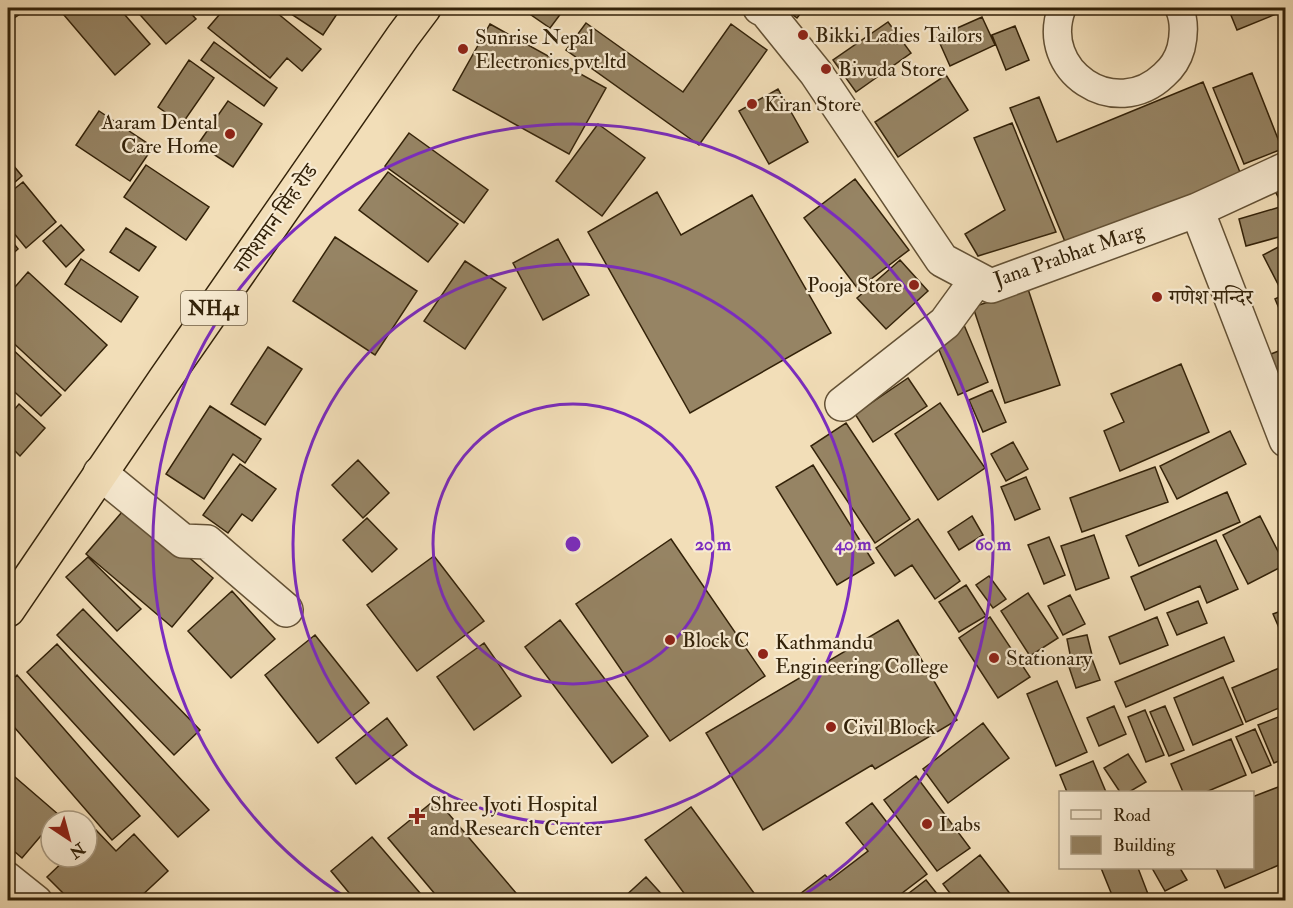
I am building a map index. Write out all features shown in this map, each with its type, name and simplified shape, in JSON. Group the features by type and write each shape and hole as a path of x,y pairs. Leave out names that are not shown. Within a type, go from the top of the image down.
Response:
{"highway":[{"name":"गणेशमान सिंह रोड","path":"9,604 424,8"}],"street":[{"name":"Jana Prabhat Marg","path":"760,8 766,11 816,73 942,260 991,286 1197,210 1286,169"},
{"path":"1197,210 1286,440"},
{"path":"842,404 945,323 976,279"},
{"path":"100,473 183,541 207,542 285,610"}],"lane":[{"path":"1062,8 1057,37 1062,55 1072,71 1086,84 1103,92 1122,94 1140,91 1157,82 1170,70 1179,55 1184,37 1183,16 1179,8"},
{"path":"8,876 38,900"}],"building":[{"path":"8,8 29,8 8,22"},
{"path":"58,8 119,8 150,44 115,75"},
{"path":"134,8 186,8 196,19 166,44"},
{"path":"225,8 271,8 321,49 302,71 287,58 270,78 208,28"},
{"path":"282,8 341,8 323,35"},
{"path":"521,8 565,8 550,28"},
{"path":"784,8 805,8 797,18"},
{"path":"1228,8 1286,8 1286,10 1237,30"},
{"path":"982,17 995,45 950,66 937,37"},
{"path":"888,22 911,53 856,92 833,60"},
{"path":"586,23 683,92 731,24 767,50 699,145 566,50"},
{"path":"490,24 606,88 569,154 453,90"},
{"path":"1015,26 1029,60 1006,70 992,35"},
{"path":"214,42 277,88 264,106 201,60"},
{"path":"189,60 214,78 182,124 158,107"},
{"path":"1252,73 1282,149 1244,164 1213,88"},
{"path":"946,75 968,110 898,157 875,122"},
{"path":"1203,82 1242,177 1068,249 1010,108 1039,97 1057,142"},
{"path":"778,89 808,142 769,164 739,111"},
{"name":"Aaram Dental Care Home","path":"228,101 262,124 233,167 198,144"},
{"path":"99,111 153,147 130,181 76,145"},
{"path":"1012,123 1056,232 978,256 965,234 1005,210 974,138"},
{"path":"598,124 645,158 602,216 556,181"},
{"path":"409,133 488,190 464,223 385,166"},
{"path":"8,159 22,176 8,188"},
{"path":"146,165 209,207 186,240 124,197"},
{"path":"388,172 458,224 428,262 359,210"},
{"path":"855,179 909,250 858,289 804,218"},
{"path":"23,182 56,222 26,248 8,226 8,194"},
{"path":"1286,185 1286,212 1275,191"},
{"path":"657,192 681,235 752,195 831,333 690,413 588,232"},
{"path":"1280,207 1286,226 1286,235 1246,246 1239,219"},
{"path":"61,225 84,250 66,267 43,241"},
{"path":"126,228 156,247 139,271 110,252"},
{"path":"8,236 18,249 8,258"},
{"path":"335,237 417,291 375,355 293,301"},
{"path":"558,239 589,295 543,320 513,263"},
{"path":"1286,243 1286,290 1282,292 1263,255"},
{"path":"81,259 138,297 121,322 65,284"},
{"path":"900,260 928,291 886,329 857,298"},
{"path":"465,261 506,288 465,349 424,321"},
{"path":"28,272 107,345 65,391 8,338 8,295"},
{"path":"1028,289 1060,385 1005,403 973,307"},
{"path":"1286,294 1286,325 1275,299"},
{"path":"964,325 988,382 958,395 934,338"},
{"path":"8,345 61,395 41,416 8,386"},
{"path":"268,347 302,369 265,425 231,404"},
{"path":"1286,348 1286,409 1256,360"},
{"path":"1181,364 1209,432 1120,471 1104,431 1124,422 1111,394"},
{"path":"908,378 927,406 873,442 855,414"},
{"path":"992,390 1006,422 983,432 969,400"},
{"path":"940,403 985,468 938,500 895,434"},
{"path":"19,404 45,428 20,456 8,444 8,417"},
{"path":"210,406 261,439 245,463 233,454 204,499 166,474"},
{"path":"846,423 910,519 875,543 811,446"},
{"path":"1230,431 1246,464 1177,499 1160,466"},
{"path":"1013,442 1028,469 1006,481 991,454"},
{"path":"358,460 389,493 363,518 332,485"},
{"path":"240,464 276,489 252,521 242,514 228,533 203,515"},
{"path":"813,465 874,563 837,585 776,487"},
{"path":"1155,467 1168,502 1082,532 1070,498"},
{"path":"1026,477 1040,509 1015,520 1001,487"},
{"path":"1227,492 1240,522 1139,566 1126,536"},
{"path":"128,505 213,578 172,627 86,554"},
{"path":"972,516 983,535 959,550 948,532"},
{"path":"1260,516 1285,565 1248,584 1223,535"},
{"path":"367,518 397,549 372,572 343,540"},
{"path":"918,519 960,581 935,599 912,565 895,576 876,548"},
{"path":"1094,535 1109,578 1076,590 1061,546"},
{"path":"1049,537 1065,575 1044,584 1028,545"},
{"name":"Block C","path":"671,539 765,676 670,741 576,604"},
{"path":"1216,540 1238,589 1207,603 1200,586 1145,610 1131,577"},
{"path":"434,556 484,621 417,671 367,605"},
{"path":"88,557 141,609 117,631 66,577"},
{"path":"989,576 1006,599 993,608 976,585"},
{"path":"966,585 986,616 959,632 939,602"},
{"path":"232,591 275,639 231,678 188,631"},
{"path":"1028,593 1058,638 1030,656 1001,611"},
{"path":"1070,595 1085,624 1063,635 1048,606"},
{"path":"1198,601 1207,623 1177,635 1167,613"},
{"path":"83,609 200,730 174,755 57,635"},
{"path":"1286,609 1286,644 1273,614"},
{"name":"Stationary","path":"990,617 1030,677 998,698 959,638"},
{"path":"1157,617 1168,645 1120,664 1109,637"},
{"path":"560,620 648,736 612,763 525,647"},
{"name":"Civil Block","path":"898,620 957,720 875,769 872,765 763,830 706,733"},
{"path":"315,635 369,703 318,743 265,675"},
{"path":"1087,635 1092,655 1071,659 1067,639"},
{"path":"1224,637 1234,661 1126,707 1115,682"},
{"path":"484,643 521,696 474,730 437,677"},
{"path":"57,644 209,810 178,837 27,672"},
{"path":"1092,659 1100,680 1076,688 1069,667"},
{"path":"1284,666 1286,705 1246,722 1232,688"},
{"path":"17,675 140,816 112,840 99,825 99,809 85,809 8,720 8,684"},
{"path":"1223,677 1243,724 1193,745 1174,698"},
{"path":"1057,681 1087,752 1056,766 1027,694"},
{"path":"1114,706 1126,734 1099,746 1087,718"},
{"path":"1165,706 1184,750 1169,756 1150,712"},
{"path":"1145,710 1164,755 1146,762 1128,717"},
{"path":"1286,714 1286,758 1274,763 1258,725"},
{"path":"387,718 407,745 356,784 336,758"},
{"path":"983,723 1009,758 948,803 923,769"},
{"path":"1255,729 1271,765 1252,773 1236,737"},
{"path":"1231,739 1246,775 1208,791 1183,791 1171,764"},
{"path":"1128,754 1146,782 1131,791 1119,791 1104,768"},
{"path":"1093,761 1106,791 1067,791 1060,775"},
{"path":"8,771 52,809 39,809 39,838 22,858 8,846"},
{"name":"Labs","path":"916,776 970,848 937,871 884,800"},
{"path":"1286,784 1286,862 1225,888 1216,869 1254,869 1254,796"},
{"path":"436,799 522,900 440,900 388,838"},
{"path":"872,803 927,874 893,900 792,900 825,875 830,880 868,851 846,823"},
{"path":"691,807 754,893 744,900 689,900 645,840"},
{"path":"99,833 116,851 134,834 168,871 137,900 70,900 47,877 55,869 99,869"},
{"path":"372,837 426,900 355,900 331,871"},
{"path":"980,855 1015,900 955,900 943,884"},
{"path":"1101,869 1138,869 1148,894 1131,900 1114,900"},
{"path":"1153,869 1181,869 1187,880 1165,891"},
{"path":"646,877 667,900 621,900"},
{"path":"926,880 942,900 900,900"}],"place":[{"name":"Bikki Ladies Tailors","path":"803,35"},
{"name":"Sunrise Nepal Electronics pvt.ltd","path":"463,49"},
{"name":"Bivuda Store","path":"826,69"},
{"name":"Kiran Store","path":"752,104"},
{"name":"Aaram Dental Care Home","path":"230,134"},
{"name":"Pooja Store","path":"914,285"},
{"name":"गणेश मन्दिर","path":"1157,297"},
{"name":"Block C","path":"670,640"},
{"name":"Kathmandu Engineering College","path":"763,654"},
{"name":"Stationary","path":"994,658"},
{"name":"Civil Block","path":"831,727"},
{"name":"Shree Jyoti Hospital and Research Center","path":"417,816"},
{"name":"Labs","path":"927,824"}]}
